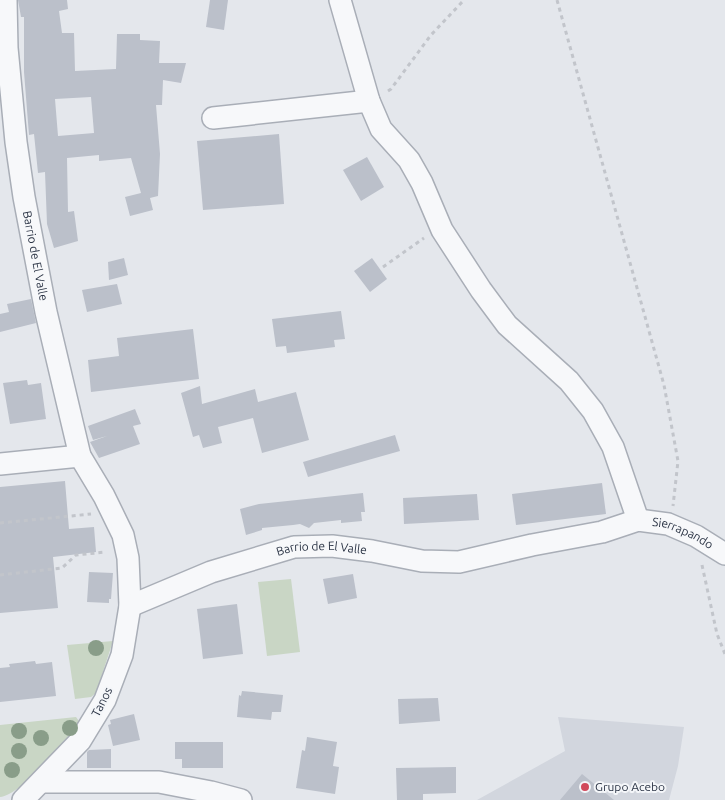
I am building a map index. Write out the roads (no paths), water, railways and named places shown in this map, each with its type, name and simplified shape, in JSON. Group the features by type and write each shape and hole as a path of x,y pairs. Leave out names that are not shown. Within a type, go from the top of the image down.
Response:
{"street":[{"name":"Barrio de El Valle","path":"6,0 7,48 24,197 46,312 80,456 113,512 123,535 128,558 130,606 211,572 294,547 332,546 372,551 422,561 460,562 532,545 602,532 638,520"},
{"path":"340,0 369,101 381,129 409,160 422,183 442,230 481,290 507,324 569,381 593,411 613,447 638,520"},
{"path":"213,118 369,101"},
{"path":"0,464 80,456"},
{"name":"Sierrapando","path":"638,520 668,524 696,536 725,554"},
{"name":"Tanos","path":"23,800 80,741 105,700 122,655 130,606"},
{"path":"42,782 159,782 241,800"}],"place":[{"name":"Grupo Acebo","path":"585,787"}]}
